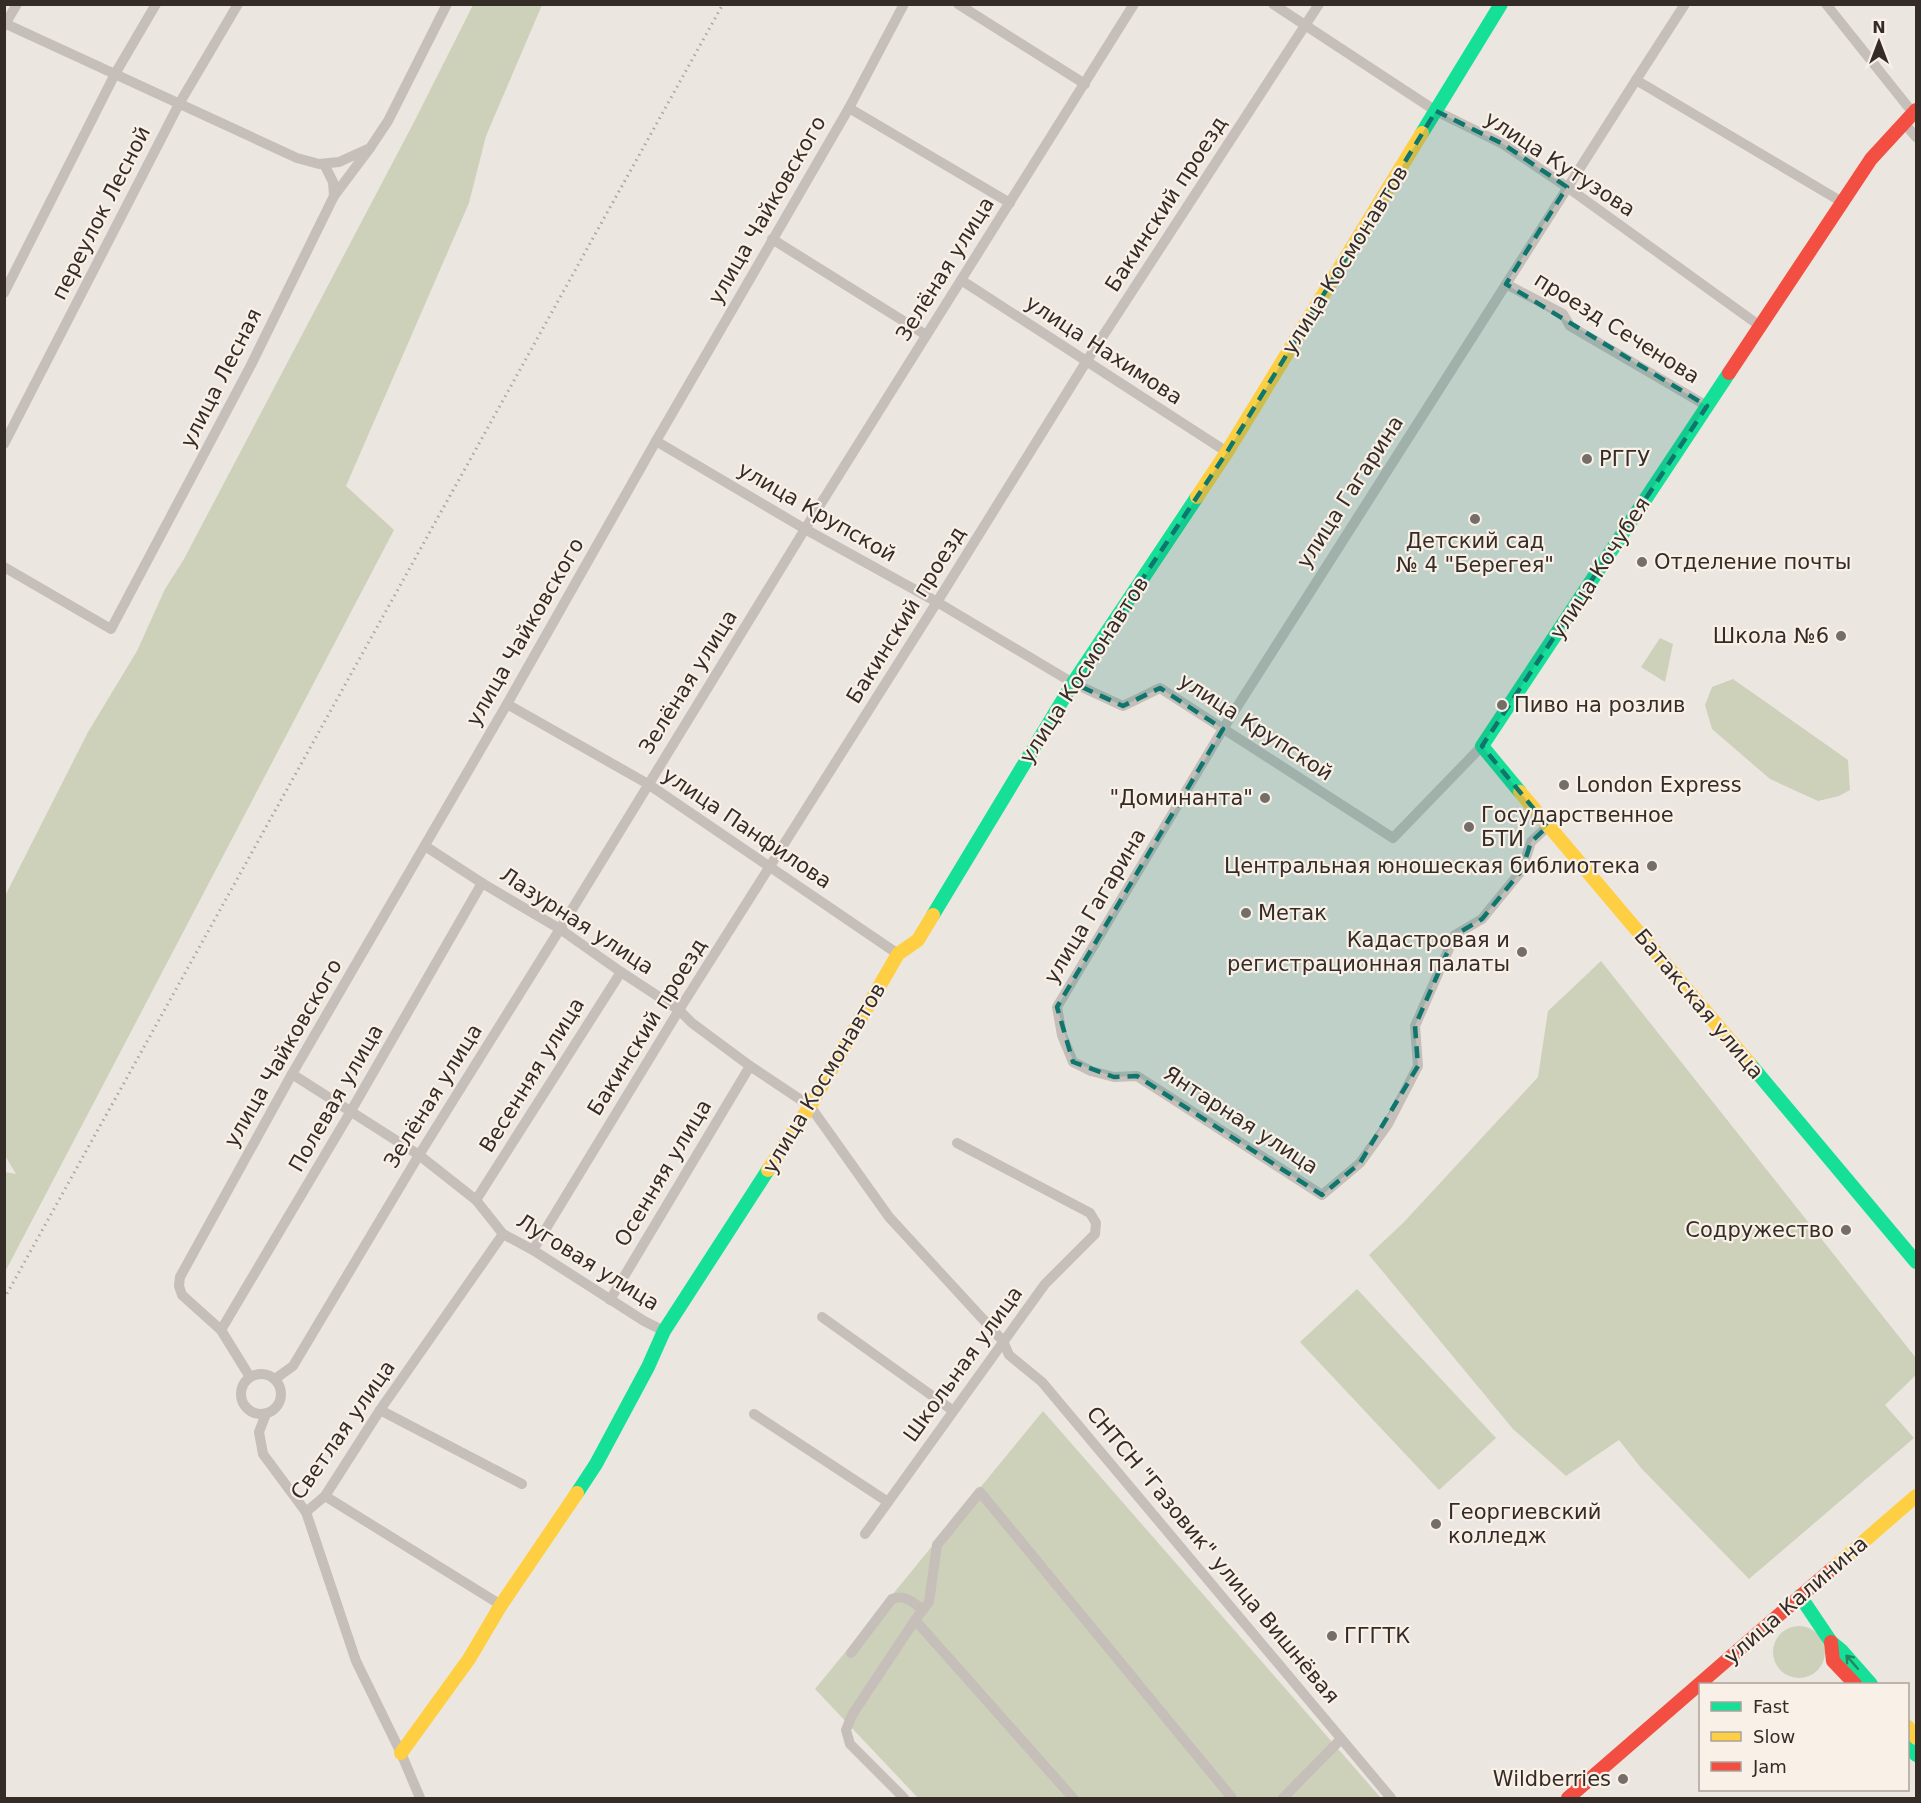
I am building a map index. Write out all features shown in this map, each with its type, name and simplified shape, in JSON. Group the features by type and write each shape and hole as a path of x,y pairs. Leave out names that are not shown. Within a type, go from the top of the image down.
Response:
{"street":[{"path":"17,4 5,24 297,158 319,164 339,162 370,148"},
{"path":"4,293 115,74 156,4"},
{"name":"переулок Лесной","path":"4,444 179,104 238,4"},
{"name":"улица Лесная","path":"4,567 111,628 251,365 334,196 388,121 447,4"},
{"name":"улица Чайковского","path":"221,1330 182,1294 179,1286 180,1277 292,1074 849,108 903,4"},
{"path":"958,4 1085,84"},
{"name":"Зелёная улица","path":"275,1379 293,1366 419,1155 805,529 1134,4"},
{"name":"улица Кутузова","path":"1273,4 1436,111 1503,144 1567,187 1760,326"},
{"name":"Бакинский проезд","path":"533,1250 679,1010 1086,362 1319,4"},
{"name":"улица Космонавтов","path":"402,1753 463,1669 501,1605 596,1464 648,1367 664,1331 810,1106 898,954 918,940 1073,683 1227,452 1501,4"},
{"name":"улица Гагарина","path":"1057,1007 1223,729 1685,4"},
{"path":"1826,4 1911,115 1917,137"},
{"path":"1636,80 1842,202"},
{"path":"849,108 1010,203"},
{"name":"улица Кочубея","path":"1393,838 1482,746 1871,159 1911,115"},
{"path":"324,164 333,182 334,196"},
{"path":"772,239 926,335"},
{"name":"улица Нахимова","path":"961,280 1227,452"},
{"name":"проезд Сеченова","path":"1506,284 1563,314 1570,326 1707,406"},
{"name":"улица Крупской","path":"656,441 1073,683 1123,705 1160,688 1393,838"},
{"name":"улица Панфилова","path":"507,704 648,784 898,954"},
{"name":"Батакская улица","path":"1482,746 1917,1262"},
{"name":"Янтарная улица","path":"1057,1007 1062,1035 1073,1062 1091,1071 1114,1077 1137,1076 1322,1195 1360,1163 1388,1124 1418,1066 1415,1026 1455,935 1482,919 1522,870 1531,842 1548,826"},
{"name":"Лазурная улица","path":"424,846 560,929 679,1010 692,1023 750,1066 810,1106 889,1217 1003,1341"},
{"name":"Полевая улица","path":"221,1330 351,1112 482,883"},
{"name":"Весенняя улица","path":"476,1200 621,972"},
{"name":"Осенняя улица","path":"610,1300 750,1066"},
{"name":"Луговая улица","path":"292,1074 419,1155 476,1200 503,1234 664,1331"},
{"name":"Школьная улица","path":"865,1534 952,1410 1045,1284 1095,1234 1096,1223 1090,1213 957,1143"},
{"name":"Светлая улица","path":"420,1798 402,1753 356,1661 306,1512 325,1496 380,1410 503,1234"},
{"path":"822,1317 952,1410"},
{"path":"221,1330 250,1377"},
{"name":"СНТСН \"Газовик\" улица Вишнёвая","path":"1003,1341 1009,1355 1042,1382 1391,1798"},
{"path":"258,1374 275,1379 281,1392 278,1406 266,1414 256,1414 248,1409 242,1402 243,1384 250,1377 258,1374"},
{"path":"380,1410 522,1484"},
{"path":"266,1414 259,1432 263,1454 306,1512"},
{"path":"754,1414 888,1502"},
{"path":"904,1798 850,1744 846,1730 852,1715 929,1602 937,1545 980,1492 1232,1798"},
{"path":"325,1496 501,1605"},
{"name":"улица Калинина","path":"1700,1683 1917,1496"},
{"path":"851,1653 892,1599 899,1596 906,1598 923,1610"},
{"path":"1800,1596 1831,1641 1870,1683"},
{"path":"915,1620 1073,1798"},
{"path":"1831,1641 1833,1661 1854,1683"},
{"name":"улица Калинина","path":"1568,1798 1699,1684"},
{"path":"1283,1798 1341,1739"}],"highlighted area":[{"path":"1436,111 1503,144 1567,187 1506,284 1707,406 1482,746 1548,826 1531,842 1522,870 1482,919 1455,935 1415,1026 1418,1066 1360,1163 1322,1195 1137,1076 1114,1077 1073,1062 1057,1007 1223,729 1160,688 1123,706 1073,683 1227,452"}],"green space":[{"path":"473,5 542,5 486,136 469,203 346,486 394,530 5,1272 5,1172 16,1174 4,1154 5,896 88,732 137,651 165,589 184,559 414,122"},
{"path":"1660,638 1673,644 1665,682 1641,667"},
{"path":"1733,679 1848,760 1850,790 1839,796 1818,801 1770,779 1712,729 1705,705 1712,687"},
{"path":"1601,961 1916,1358 1916,1375 1885,1405 1914,1438 1749,1579 1641,1468 1619,1440 1566,1476 1513,1429 1369,1255 1404,1222 1538,1077 1548,1011"},
{"path":"1357,1289 1496,1438 1439,1490 1300,1342"},
{"path":"1043,1411 1381,1798 918,1798 815,1689"},
{"path":"1794,1626 1804,1626 1814,1630 1821,1637 1825,1652 1821,1667 1814,1674 1804,1678 1794,1678 1784,1674 1777,1667 1773,1657 1773,1647 1777,1637 1784,1630"}],"railway":[{"path":"4,1299 723,4"}],"traffic: fast":[{"path":"1422,133 1501,4"},
{"path":"1520,792 1482,746 1729,373"},
{"path":"933,915 1073,683 1197,497"},
{"path":"1750,1064 1916,1262"},
{"path":"577,1493 596,1464 648,1367 664,1331 768,1170"},
{"path":"1800,1596 1831,1642 1870,1683"},
{"path":"1909,1745 1916,1755"}],"traffic: slow":[{"path":"1197,497 1227,452 1422,133"},
{"path":"1520,792 1750,1064"},
{"path":"768,1170 810,1106 898,954 918,940 933,915"},
{"path":"401,1753 469,1659 501,1605 577,1493"},
{"path":"1833,1568 1916,1496"},
{"path":"1909,1728 1916,1738"}],"traffic: jam":[{"path":"1729,373 1871,159 1916,110"},
{"path":"1700,1683 1833,1568"},
{"path":"1831,1642 1833,1661 1854,1683"},
{"path":"1568,1798 1699,1684"}],"place":[{"name":"РГГУ","path":"1587,459"},
{"name":"Детский сад № 4 \"Берегея\"","path":"1475,519"},
{"name":"Отделение почты","path":"1642,562"},
{"name":"Школа №6","path":"1841,636"},
{"name":"Пиво на розлив","path":"1502,705"},
{"name":"London Express","path":"1564,785"},
{"name":"\"Доминанта\"","path":"1265,798"},
{"name":"Государственное БТИ","path":"1469,827"},
{"name":"Центральная юношеская библиотека","path":"1652,866"},
{"name":"Метак","path":"1246,913"},
{"name":"Кадастровая и регистрационная палаты","path":"1522,952"},
{"name":"Содружество","path":"1846,1230"},
{"name":"Георгиевский колледж","path":"1436,1524"},
{"name":"ГГГТК","path":"1332,1636"},
{"name":"Wildberries","path":"1623,1779"}]}
